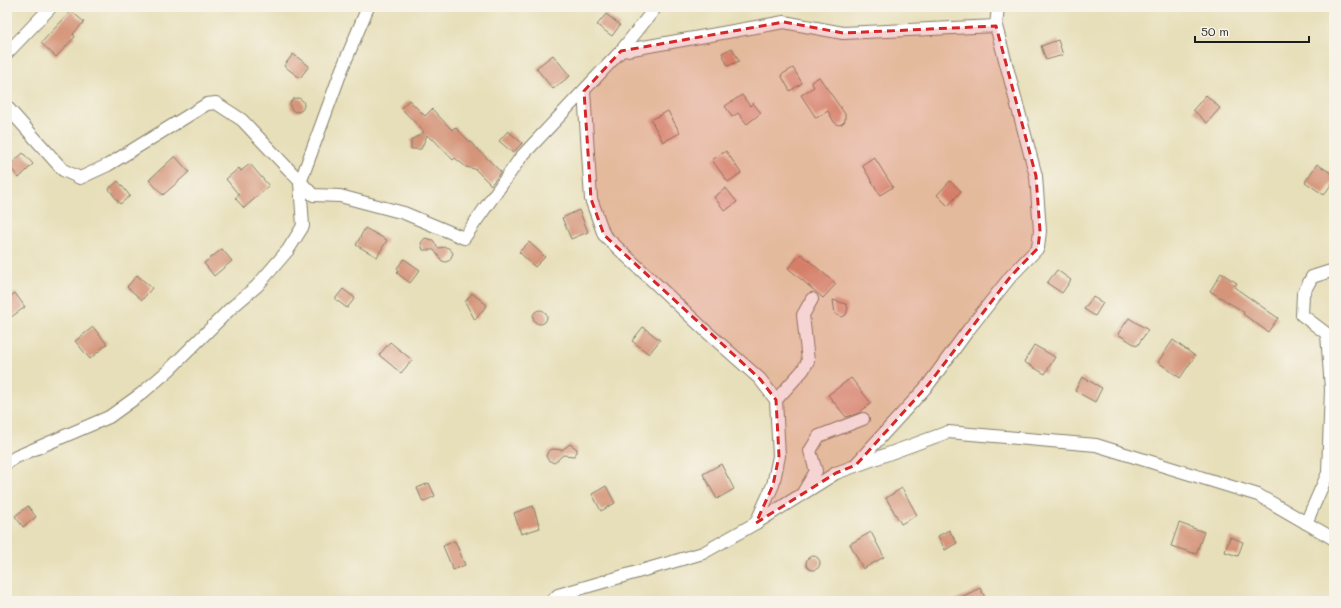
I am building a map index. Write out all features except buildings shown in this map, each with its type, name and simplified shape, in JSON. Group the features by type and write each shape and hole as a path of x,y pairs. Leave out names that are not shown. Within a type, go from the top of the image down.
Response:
{"street":[{"path":"7,53 51,7"},
{"path":"7,463 16,457 109,417 141,394 169,370 230,310 257,286 288,250 303,226 300,183 342,69 368,7"},
{"path":"7,107 63,170 80,178 108,166 207,104 216,103 242,120 313,195 340,196 404,213 464,238 521,157 621,51 656,7"},
{"path":"856,465 928,385 969,329 1007,282 1038,248 1040,231 1036,176 996,26 998,7"},
{"path":"621,51 784,22 842,33 996,26"},
{"path":"584,91 591,199 604,235 707,332 760,379 776,400 779,456 773,485 756,523"},
{"path":"1306,523 1328,473 1331,430 1327,334 1302,315 1303,294 1312,277 1334,270"},
{"path":"776,400 803,370 808,361 804,315 812,299"},
{"path":"803,493 816,471 810,451 819,436 863,419"},
{"path":"552,601 558,595 703,553 756,523 836,473 948,432 1096,445 1258,495 1334,539"}],"highlighted area":[{"path":"784,22 843,33 996,26 1036,176 1040,231 1038,248 1011,276 928,385 856,465 836,473 756,523 773,485 779,456 776,400 760,379 604,235 591,199 584,91 621,51"}]}
